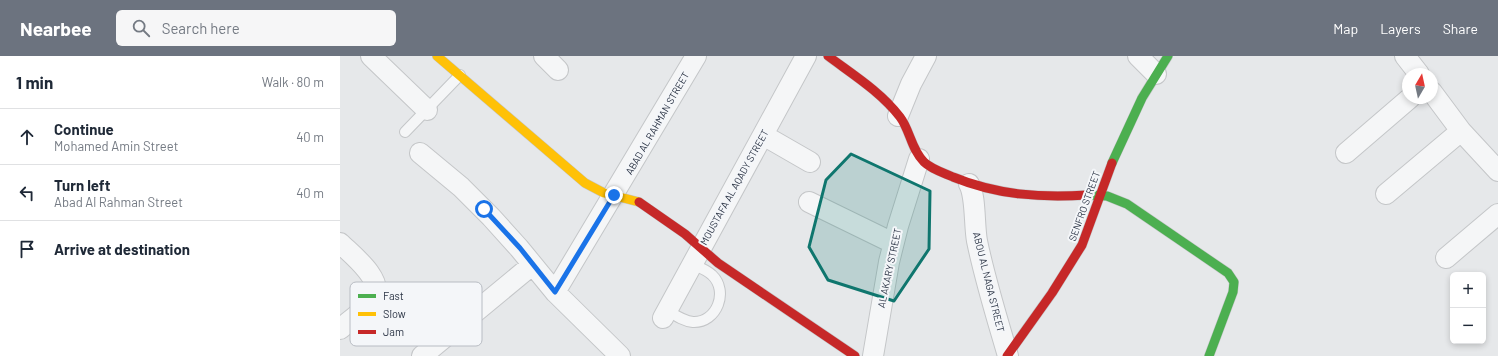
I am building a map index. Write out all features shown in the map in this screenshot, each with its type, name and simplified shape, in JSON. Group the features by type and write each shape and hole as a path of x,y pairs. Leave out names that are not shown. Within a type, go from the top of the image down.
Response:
{"street":[{"path":"371,56 427,110"},
{"path":"437,56 585,183 596,190 629,198 642,204 676,227 697,256 728,270 855,356"},
{"path":"544,56 558,70"},
{"name":"ABAD AL RAHMAN STREET","path":"555,292 696,56"},
{"name":"MOUSTAFA AL AQADY STREET","path":"665,314 806,56"},
{"path":"828,56 885,102 898,116 907,129 920,159 932,168 969,184 990,190 1034,196 1100,195 1114,198 1141,212 1224,270 1232,277 1234,282 1233,292 1209,356"},
{"path":"898,116 911,84 926,56"},
{"path":"1138,56 1156,74"},
{"name":"SENFRO STREET","path":"1008,356 1067,270 1082,245 1126,130 1156,74 1168,56"},
{"path":"1405,56 1414,68"},
{"path":"1438,100 1461,131 1498,171"},
{"path":"1346,153 1403,104"},
{"path":"1386,194 1461,131"},
{"path":"763,135 810,162"},
{"path":"420,153 481,207 506,232 555,292 620,356"},
{"name":"AL AKARY STREET","path":"873,356 885,280 893,243 920,159"},
{"name":"ABOU AL NAGA STREET","path":"969,184 973,193 974,220 982,265 1008,356"},
{"path":"809,202 893,243"},
{"path":"1446,258 1498,214"},
{"path":"340,243 374,278 375,282"},
{"path":"482,306 532,265"},
{"path":"340,329 350,320"},
{"path":"422,356 434,346"}],"lane":[{"path":"405,132 460,75"},
{"path":"665,314 685,321 694,322 711,316 717,308 720,299 720,290 717,281 697,256"}],"highlighted area":[{"path":"851,154 930,191 929,249 894,301 828,280 809,247 826,180"}],"traffic: fast":[{"path":"1112,163 1142,98 1168,56"},
{"path":"1087,195 1107,196 1127,204 1228,273 1234,282 1233,292 1209,356"}],"traffic: slow":[{"path":"437,56 585,183 604,193 639,202"}],"traffic: jam":[{"path":"828,56 884,99 900,117 920,157 934,169 986,188 1019,194 1053,196 1087,195"},
{"path":"1007,356 1052,293 1082,245 1112,163"},
{"path":"639,202 685,234 718,263 855,356"}],"route":[{"path":"484,209 520,248 555,292 614,195"}]}
